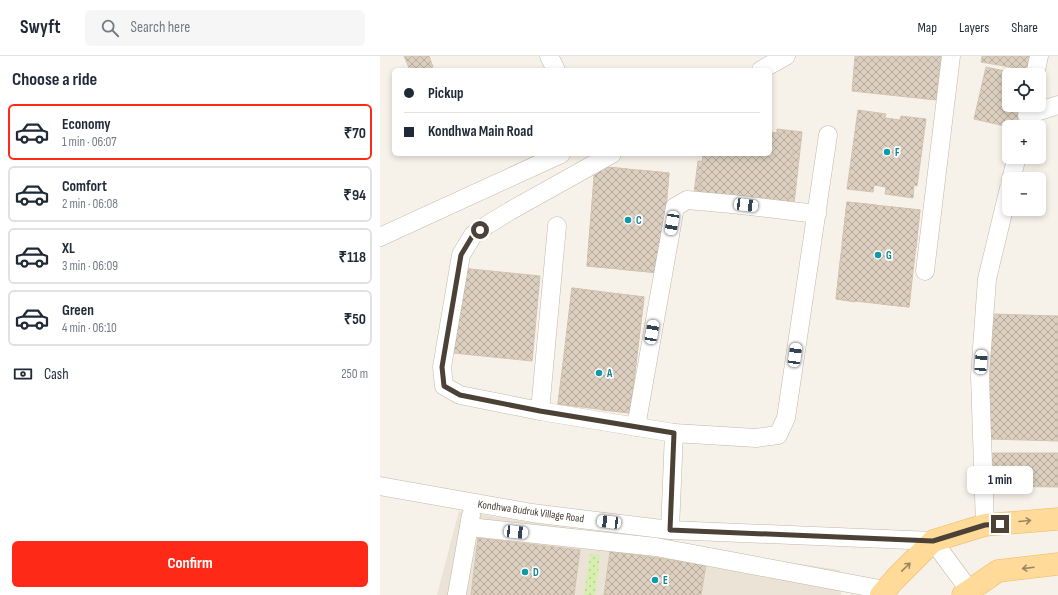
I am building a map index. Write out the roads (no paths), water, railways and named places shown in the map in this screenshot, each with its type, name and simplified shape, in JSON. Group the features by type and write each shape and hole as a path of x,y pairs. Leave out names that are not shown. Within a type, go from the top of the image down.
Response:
{"main road":[{"path":"883,593 933,541 985,525 1058,519"},
{"path":"966,593 998,572 1058,564"}],"street":[{"path":"549,56 555,68"},
{"path":"765,68 786,56"},
{"path":"925,271 951,56"},
{"path":"1037,68 1040,56"},
{"path":"1027,116 1058,105"},
{"path":"608,156 487,225 473,235 461,255 442,367 444,386 460,395 540,411 636,427 674,433 756,438 778,435 786,418 828,135"},
{"path":"380,236 557,156"},
{"path":"636,427 675,207 687,200 817,214"},
{"path":"985,525 980,376 987,279 1002,216"},
{"path":"540,411 558,226"},
{"path":"670,530 674,433"},
{"name":"Kondhwa Budruk Village Road","path":"380,486 532,513 670,530 933,541"},
{"path":"457,594 474,503"},
{"path":"469,527 656,547 883,593"},
{"path":"933,541 966,593"}],"place":[{"name":"F","path":"887,152"},
{"name":"C","path":"628,220"},
{"name":"G","path":"878,255"},
{"name":"A","path":"599,373"},
{"name":"D","path":"525,572"},
{"name":"E","path":"655,580"}]}
